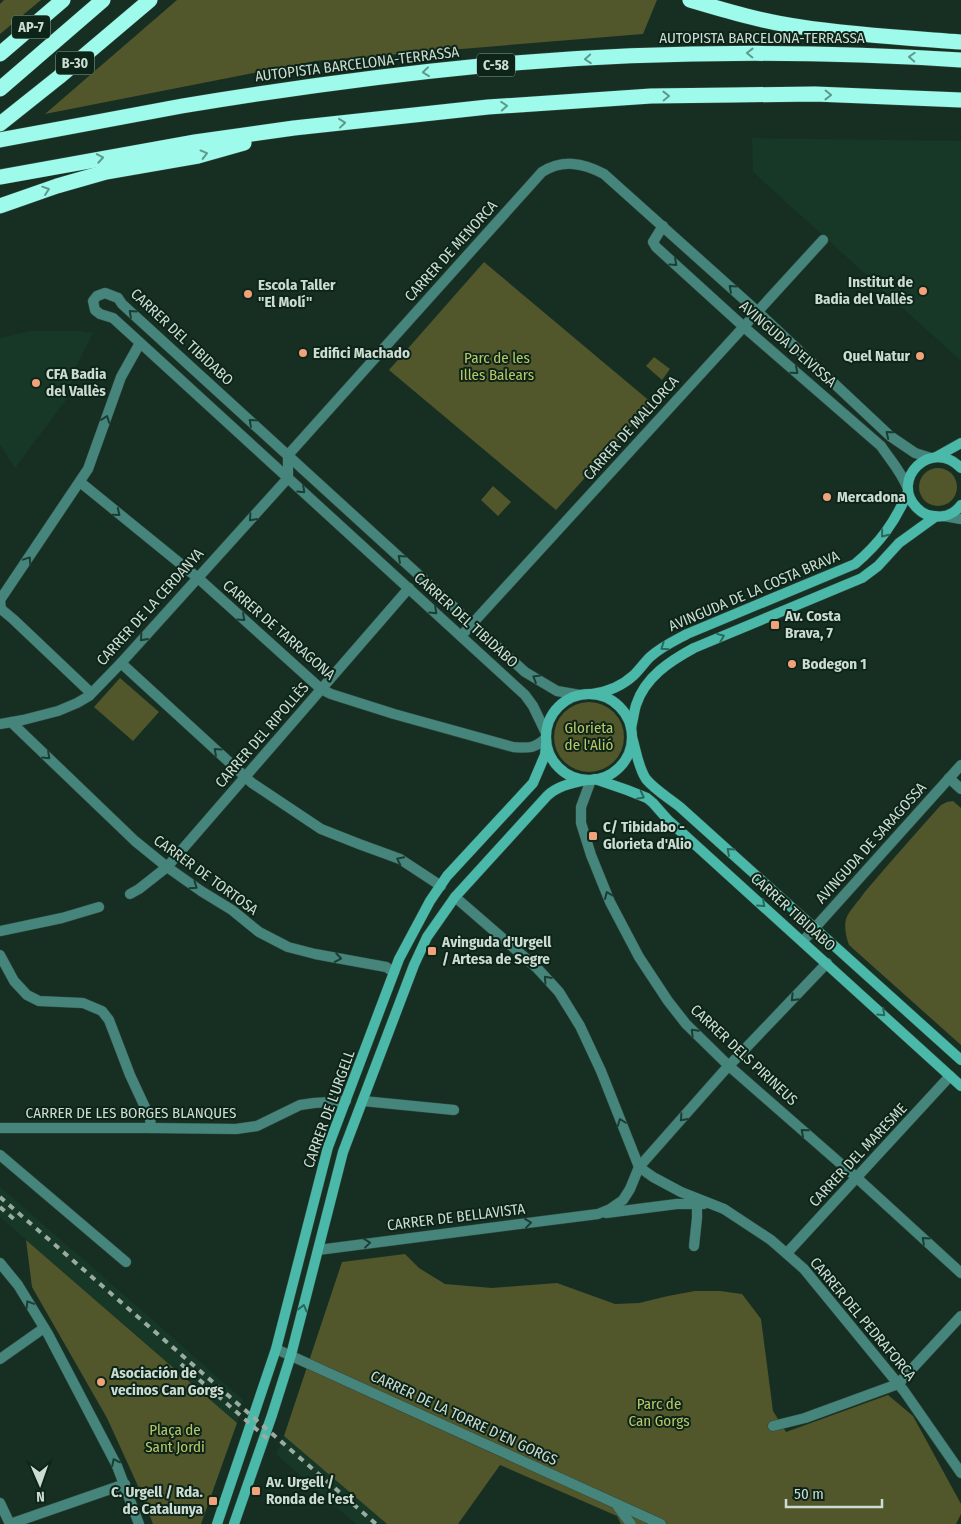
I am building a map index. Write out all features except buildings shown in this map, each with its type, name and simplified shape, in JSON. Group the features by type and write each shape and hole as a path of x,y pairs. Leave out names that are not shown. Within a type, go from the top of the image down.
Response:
{"highway":[{"name":"AP-7","path":"0,54 63,0"},
{"name":"AP-7","path":"0,89 103,0"},
{"name":"B-30","path":"0,124 150,0"},
{"path":"690,0 748,17 800,27 886,37 961,42"},
{"path":"702,0 718,9"},
{"name":"AUTOPISTA BARCELONA-TERRASSA","path":"0,140 180,107 302,88 491,65 643,55 730,53 827,54 961,60"},
{"path":"0,177 195,142 294,128 488,107 650,96 815,94 961,100"},
{"path":"0,206 56,186 106,172 198,156 294,128"}],"street":[{"name":"CARRER DE MENORCA","path":"288,460 506,212 542,172 550,167 579,163 591,167 604,174 665,228"},
{"name":"AVINGUDA D'EIVISSA","path":"908,490 897,466 881,446 744,327 656,247 653,242 654,239 665,228 890,436 916,453 934,457"},
{"name":"CARRER DE MALLORCA","path":"461,636 822,240"},
{"name":"CARRER DEL TIBIDABO","path":"546,739 534,706 525,695 113,318 100,314 95,310 93,301 97,296 105,293 118,298 122,304 288,460 525,672 557,690 580,695"},
{"path":"91,693 1,609 0,600 88,469 120,377 140,343"},
{"name":"AVINGUDA DE LA COSTA BRAVA","path":"592,694 606,692 619,686 634,675 651,656 666,645 687,634 855,564 867,554 895,520 908,490 912,472 920,463 961,443"},
{"path":"265,457 288,460 288,478"},
{"path":"934,457 949,459 961,468"},
{"name":"CARRER DE LA CERDANYA","path":"0,724 58,710 77,703 91,693 121,663 288,478"},
{"name":"CARRER DE TARRAGONA","path":"80,482 198,578 321,689 394,714 513,747 536,747 546,739"},
{"path":"908,490 913,504 928,515 961,519"},
{"name":"AVINGUDA DE LA COSTA BRAVA","path":"631,732 642,691 662,668 675,658 694,648 862,578 878,566 899,543 939,516 952,513 961,506"},
{"name":"CARRER DEL RIPOLLÈS","path":"130,894 140,889 167,867 409,588"},
{"path":"121,663 252,784 321,828 400,859 441,886"},
{"path":"631,732 630,749 625,760 607,776 591,780 576,778 565,773 556,765 550,756 546,739 547,726 552,715 559,706 569,699 580,695 592,694 605,697 617,705 626,715 646,779 680,807 961,1060"},
{"name":"CARRER DE TORTOSA","path":"11,722 135,841 167,867 232,910 259,932 288,947 386,967 394,972"},
{"name":"CARRER DE L'URGELL","path":"217,1524 276,1349 325,1158 394,972 413,930 430,901 448,876 533,783 545,755 546,739"},
{"name":"AVINGUDA DE SARAGOSSA","path":"802,941 961,765"},
{"path":"949,778 961,788"},
{"name":"CARRER DE L'URGELL","path":"234,1524 291,1355 343,1152 414,966 427,937 455,897 551,792 577,782 591,780"},
{"name":"CARRER TIBIDABO","path":"591,780 637,793 653,803 668,820 961,1086"},
{"name":"CARRER DELS PIRINEUS","path":"591,780 581,807 581,823 591,855 610,902 639,956 668,1001 686,1024 729,1066 857,1178 961,1273"},
{"path":"455,897 537,968 559,992 585,1035 639,1168 681,1192 719,1207"},
{"path":"0,931 62,918 99,907"},
{"path":"0,955 14,980 27,994 40,1001 83,1003 102,1011 112,1027 130,1075 150,1118 151,1128"},
{"name":"CARRER DE BELLAVISTA","path":"598,1214 610,1209 623,1200 639,1168 729,1066 827,963"},
{"name":"CARRER DEL MARESME","path":"787,1253 950,1076"},
{"name":"CARRER DE LES BORGES BLANQUES","path":"0,1128 247,1128 265,1123 300,1105 314,1102 346,1101"},
{"path":"363,1101 454,1110"},
{"path":"0,1155 126,1262"},
{"name":"CARRER DE BELLAVISTA","path":"318,1250 677,1204 719,1207"},
{"path":"694,1246 697,1204"},
{"name":"CARRER DEL PEDRAFORCA","path":"719,1207 771,1240 804,1269 898,1384 961,1473"},
{"path":"0,1263 18,1285 48,1334 117,1466 139,1524"},
{"path":"772,1426 805,1418 898,1384 961,1316"},
{"path":"0,1359 44,1328"},
{"name":"CARRER DE LA TORRE D'EN GORGS","path":"276,1349 616,1504 631,1524"},
{"path":"0,1503 10,1524 124,1484"},
{"path":"616,1504 661,1524"}],"shaded area":[{"name":"Institut de Badia del Vallès","path":"752,138 961,141 961,361 753,172"},
{"name":"CFA Badia del Vallès","path":"30,331 80,331 93,333 76,367 66,400 15,468 0,445 0,338"},
{"path":"0,1187 243,1400 237,1423 0,1217"},
{"path":"284,1436 387,1524 356,1524 276,1454"}],"green space":[{"path":"4,0 41,0 0,34 0,4"},
{"path":"177,0 657,0 643,34 315,61 45,114"},
{"name":"Parc de les Illes Balears","path":"484,262 652,403 556,510 389,370"},
{"path":"654,357 670,369 662,380 646,366"},
{"path":"938,468 952,473 957,487 952,501 938,506 924,501 919,487 924,473"},
{"path":"493,486 511,502 498,516 481,500"},
{"path":"120,678 159,712 133,741 94,707"},
{"name":"Glorieta de l'Alió","path":"596,702 609,708 618,717 622,723 624,737 622,751 614,762 603,770 582,772 575,770 564,762 556,751 554,730 556,723 564,712 575,704"},
{"path":"953,801 961,808 961,1045 849,945 845,929 849,912 873,882 941,805"},
{"name":"Plaça de Sant Jordi","path":"26,1240 237,1423 201,1524 153,1524 107,1418 32,1287"},
{"name":"Parc de Can Gorgs","path":"405,1254 419,1268 445,1284 492,1288 557,1283 615,1304 639,1303 695,1291 720,1291 742,1294 761,1319 773,1411 786,1432 888,1395 913,1416 961,1504 961,1514 956,1524 621,1524 617,1516 500,1465 458,1524 387,1524 284,1436 342,1262"}],"railway":[{"path":"0,1197 376,1524"},
{"path":"0,1207 15,1220"},
{"path":"181,1364 270,1441"}],"place":[{"name":"Institut de Badia del Vallès","path":"923,291"},
{"name":"Escola Taller \"El Molí\"","path":"248,294"},
{"name":"Edifici Machado","path":"303,353"},
{"name":"Quel Natur","path":"920,356"},
{"name":"CFA Badia del Vallès","path":"36,383"},
{"name":"Mercadona","path":"827,497"},
{"name":"Av. Costa Brava, 7","path":"775,625"},
{"name":"Bodegon 1","path":"792,664"},
{"name":"C/ Tibidabo - Glorieta d'Alio","path":"593,836"},
{"name":"Avinguda d'Urgell / Artesa de Segre","path":"432,951"},
{"name":"Asociación de vecinos Can Gorgs","path":"101,1382"},
{"name":"Av. Urgell / Ronda de l'est","path":"256,1491"},
{"name":"C. Urgell / Rda. de Catalunya","path":"213,1501"}]}
